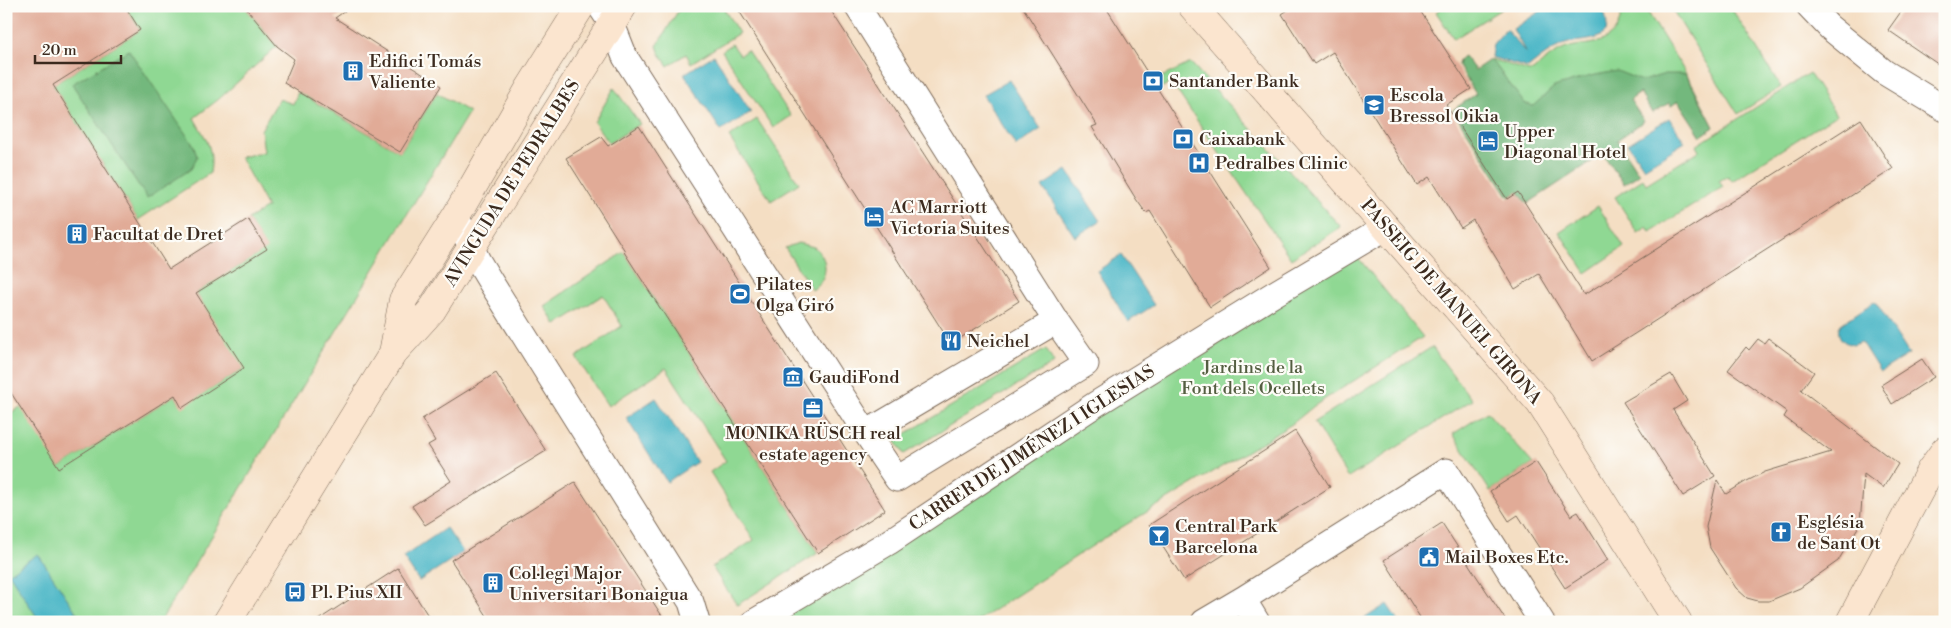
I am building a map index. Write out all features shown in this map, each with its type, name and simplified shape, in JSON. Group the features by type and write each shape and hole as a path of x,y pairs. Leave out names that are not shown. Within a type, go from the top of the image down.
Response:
{"street":[{"name":"AVINGUDA DE PEDRALBES","path":"393,353 402,300 456,216 528,89 581,6"},
{"path":"612,12 625,57 897,480 1086,364 1056,321 857,6"},
{"path":"1809,6 1829,27 1884,72 1945,109"},
{"name":"PASSEIG DE MANUEL GIRONA","path":"1195,7 1540,403 1678,622"},
{"name":"AVINGUDA DE PEDRALBES","path":"227,622 393,353 432,310 472,248 612,12"},
{"path":"456,216 490,281 694,612"},
{"name":"CARRER DE JIMÉNEZ I IGLESIAS","path":"754,622 889,542 1096,404 1274,294 1388,227"},
{"path":"866,433 1056,321"},
{"path":"1850,622 1940,468"},
{"path":"1204,622 1446,470 1542,622"},
{"path":"1243,599 1257,622"}],"green space":[{"path":"125,6 244,6 277,46 219,99 194,118 210,150 210,173 138,220 53,85 140,30"},
{"path":"681,6 722,6 739,33 691,63 686,54 668,66 657,46"},
{"path":"1444,6 1506,6 1454,39 1436,12"},
{"path":"1626,6 1644,6 1693,85 1714,127 1701,136 1678,101 1671,106 1669,103 1652,113 1640,93 1630,100 1644,121 1617,140 1639,174 1624,184 1603,154 1527,204 1519,192 1509,197 1453,110 1476,94 1458,65 1459,60 1464,56 1475,70 1491,59 1533,71 1562,50 1598,42 1611,35 1620,20 1620,10"},
{"path":"1670,6 1730,6 1781,87 1738,114"},
{"path":"732,44 740,55 747,50 791,116 773,128 722,51"},
{"path":"129,50 194,146 197,157 191,169 147,198 72,84"},
{"path":"1464,56 1475,70 1491,59 1524,103 1533,106 1554,87 1590,76 1617,71 1642,81 1665,74 1686,74 1714,127 1701,136 1678,101 1671,106 1669,103 1652,113 1640,93 1630,100 1644,121 1617,140 1639,174 1624,184 1603,154 1527,204 1519,192 1509,197 1453,110 1476,94 1458,65 1460,59"},
{"path":"1191,63 1341,227 1291,259 1171,82 1163,87 1153,81"},
{"path":"1809,73 1836,115 1732,181 1728,176 1719,181 1723,187 1650,232 1647,227 1638,233 1615,197 1643,179 1646,184 1699,151 1696,146"},
{"path":"614,88 640,124 609,143 594,122"},
{"path":"298,92 400,152 437,93 469,112 160,622 6,622 6,416 25,404 59,468 175,395 182,407 243,369 196,293 266,249 248,219 267,207 240,157 264,152 261,130 279,99 293,104"},
{"path":"757,119 799,183 771,201 729,137"},
{"path":"1598,206 1624,247 1586,273 1559,232"},
{"path":"798,243 814,247 823,257 825,263 824,275 812,290 785,248"},
{"name":"Jardins de la Font dels Ocellets","path":"1351,249 1423,337 1314,406 1292,424 1109,535 976,622 761,622"},
{"path":"624,252 818,553 737,605 712,567 754,540 710,472 726,461 666,368 608,406 576,357 622,326 603,295 556,325 544,306"},
{"path":"1432,347 1472,400 1348,478 1314,422"},
{"path":"1046,349 1054,363 904,454 895,440"},
{"path":"1487,412 1533,464 1490,491 1453,434"}],"water":[{"path":"1548,6 1600,6 1606,18 1606,32 1597,38 1570,42 1560,46 1545,54 1528,68 1491,57 1493,44 1506,29 1526,53 1513,29"},
{"path":"714,55 751,112 721,131 684,74"},
{"path":"1009,80 1041,129 1016,146 983,95"},
{"path":"1669,118 1685,142 1644,168 1628,144"},
{"path":"1067,170 1100,221 1075,237 1042,186"},
{"path":"1121,255 1154,305 1128,322 1097,271"},
{"path":"1875,301 1909,354 1880,372 1861,342 1852,345 1848,344 1842,340 1839,334 1841,324"},
{"path":"656,398 697,462 667,482 626,418"},
{"path":"446,528 462,550 462,553 419,581 403,557"},
{"path":"38,554 82,621 40,622 9,573"},
{"path":"1387,604 1399,622 1359,622"}],"building":[{"name":"Facultat de Dret","path":"6,6 125,6 140,30 53,85 169,269 248,219 267,249 196,293 244,368 182,408 175,395 59,468 6,385"},
{"name":"Edifici Tomás Valiente","path":"244,6 352,6 335,18 441,86 400,152 284,83 294,59 277,46"},
{"path":"736,6 828,6 1019,301 951,344"},
{"path":"1022,6 1105,6 1271,267 1210,307 1150,211 1146,213 1136,199 1092,127 1097,125"},
{"path":"1294,6 1417,6 1471,89 1446,105 1507,199 1518,192 1584,295 1861,119 1893,169 1592,361 1539,274 1515,289 1473,220 1461,228 1429,177 1417,185 1333,52 1314,64 1282,14"},
{"path":"1905,6 1933,6 1945,15 1945,69 1888,30"},
{"path":"639,126 885,510 818,553 624,252 566,158 601,137 608,146"},
{"name":"Església de Sant Ot","path":"1768,338 1814,372 1801,390 1898,464 1883,488 1864,474 1860,524 1838,561 1800,588 1769,601 1758,601 1747,598 1736,588 1710,548 1706,527 1717,480 1726,494 1765,472 1831,452 1784,417 1787,412 1728,370 1746,347 1749,350 1758,339 1764,343"},
{"path":"1922,359 1934,377 1892,404 1881,385"},
{"path":"496,373 546,451 425,525 412,506 451,481 428,445 435,441 422,419"},
{"path":"1671,374 1687,401 1673,410 1715,476 1683,496 1623,402"},
{"path":"1295,431 1330,487 1184,580 1149,525"},
{"path":"1536,462 1571,516 1578,512 1608,560 1565,588 1518,515 1509,521 1490,491"},
{"path":"575,482 666,622 491,622 451,560"},
{"path":"1442,523 1507,622 1423,622 1384,560"},
{"path":"398,568 432,622 315,622"}],"place":[{"name":"Edifici Tomás Valiente","path":"353,71"},
{"name":"Santander Bank","path":"1153,81"},
{"name":"Escola Bressol Oikia","path":"1374,105"},
{"name":"Caixabank","path":"1183,139"},
{"name":"Upper Diagonal Hotel","path":"1488,141"},
{"name":"Pedralbes Clinic","path":"1199,163"},
{"name":"AC Marriott Victoria Suites","path":"874,217"},
{"name":"Facultat de Dret","path":"77,234"},
{"name":"Pilates Olga Giró","path":"740,294"},
{"name":"Neichel","path":"951,341"},
{"name":"GaudiFond","path":"793,377"},
{"name":"MONIKA RÜSCH real estate agency","path":"813,408"},
{"name":"Església de Sant Ot","path":"1781,532"},
{"name":"Central Park Barcelona","path":"1159,536"},
{"name":"Mail Boxes Etc.","path":"1429,557"},
{"name":"Col·legi Major Universitari Bonaigua","path":"493,583"},
{"name":"Pl. Pius XII","path":"295,592"}]}
